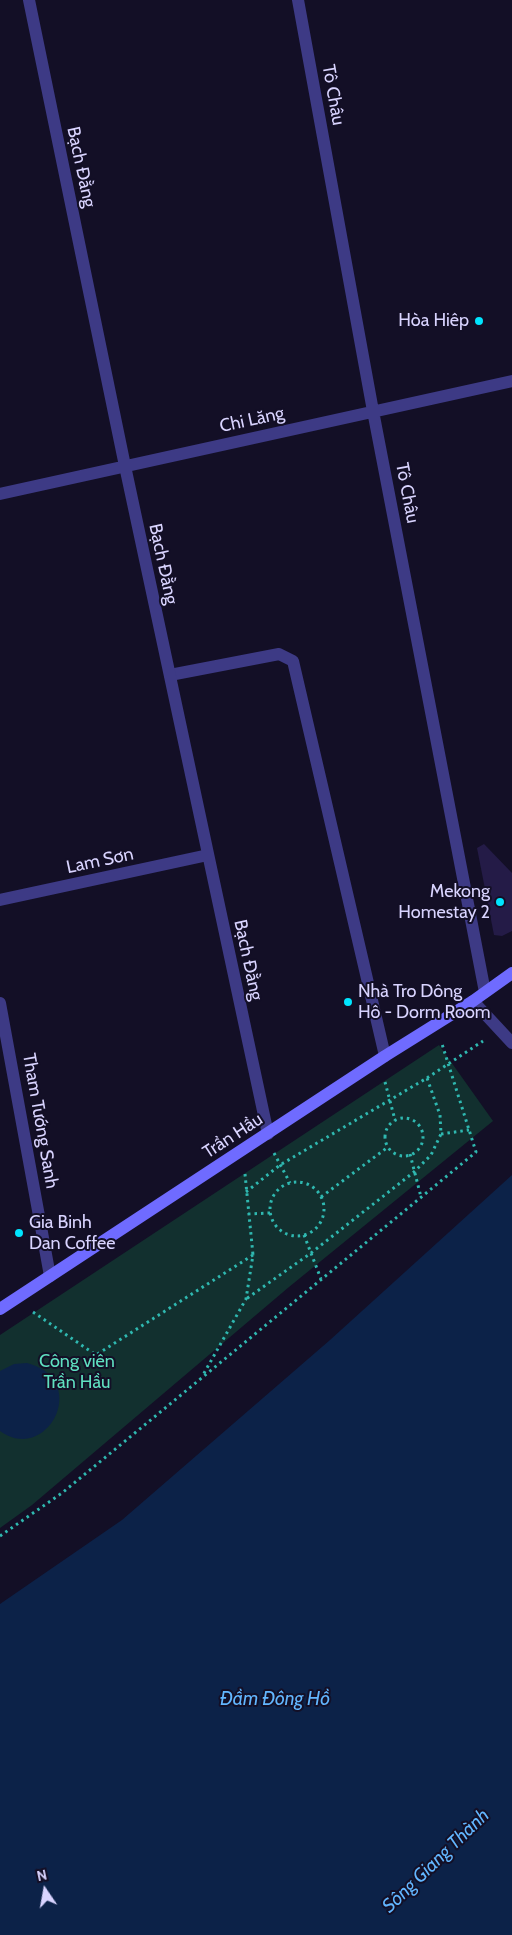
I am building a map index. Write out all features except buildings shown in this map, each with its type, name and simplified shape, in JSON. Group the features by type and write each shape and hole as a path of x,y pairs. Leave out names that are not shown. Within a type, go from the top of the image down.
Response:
{"street":[{"name":"Bạch Đằng","path":"29,0 125,466 268,1134"},
{"name":"Tô Châu","path":"298,0 373,412 485,992"},
{"name":"Chi Lăng","path":"0,494 512,381"},
{"path":"170,675 279,654 293,661 385,1056"},
{"name":"Lam Sơn","path":"0,900 208,855"},
{"name":"Trần Hầu","path":"0,1309 385,1056 473,1001 512,973"},
{"path":"473,1001 512,1043"},
{"name":"Tham Tướng Sanh","path":"0,1003 50,1276"}],"path":[{"path":"0,1536 62,1493 476,1152 436,1024"},
{"path":"246,1192 280,1165 427,1078 500,1030"},
{"path":"384,1076 395,1120"},
{"path":"246,1299 311,1253 414,1172 431,1156 441,1134 440,1115 427,1078"},
{"path":"408,1118 418,1124 423,1136 418,1149 410,1154 400,1155 388,1147 385,1136 390,1124 395,1120 408,1118"},
{"path":"441,1134 469,1130"},
{"path":"321,1196 388,1147"},
{"path":"271,1149 290,1183"},
{"path":"410,1154 421,1197"},
{"path":"201,1378 246,1299 253,1255 244,1167"},
{"path":"299,1182 315,1189 321,1196 324,1205 323,1216 319,1225 313,1231 304,1235 295,1236 279,1229 273,1222 270,1213 271,1203 275,1194 282,1187 290,1183 299,1182"},
{"path":"248,1214 270,1213"},
{"path":"304,1235 321,1279"},
{"path":"26,1308 96,1355 253,1255"}],"green space":[{"name":"Công viên Trần Hầu","path":"439,1045 493,1121 289,1287 32,1505 0,1528 0,1335"}],"water":[{"name":"Đầm Đông Hồ","path":"512,1175 512,1935 0,1935 0,1604 122,1520 330,1340"},
{"path":"27,1363 46,1372 57,1386 59,1401 56,1416 46,1429 33,1437 17,1439 0,1431 0,1371 14,1364"}],"place":[{"name":"Hòa Hiêp","path":"479,321"},
{"name":"Mekong Homestay 2","path":"500,902"},
{"name":"Nhà Tro Dông Hô - Dorm Room","path":"348,1002"},
{"name":"Gia Binh Dan Coffee","path":"19,1233"}],"water label":[{"name":"Sông Giang Thành","path":"436,1861"}]}
